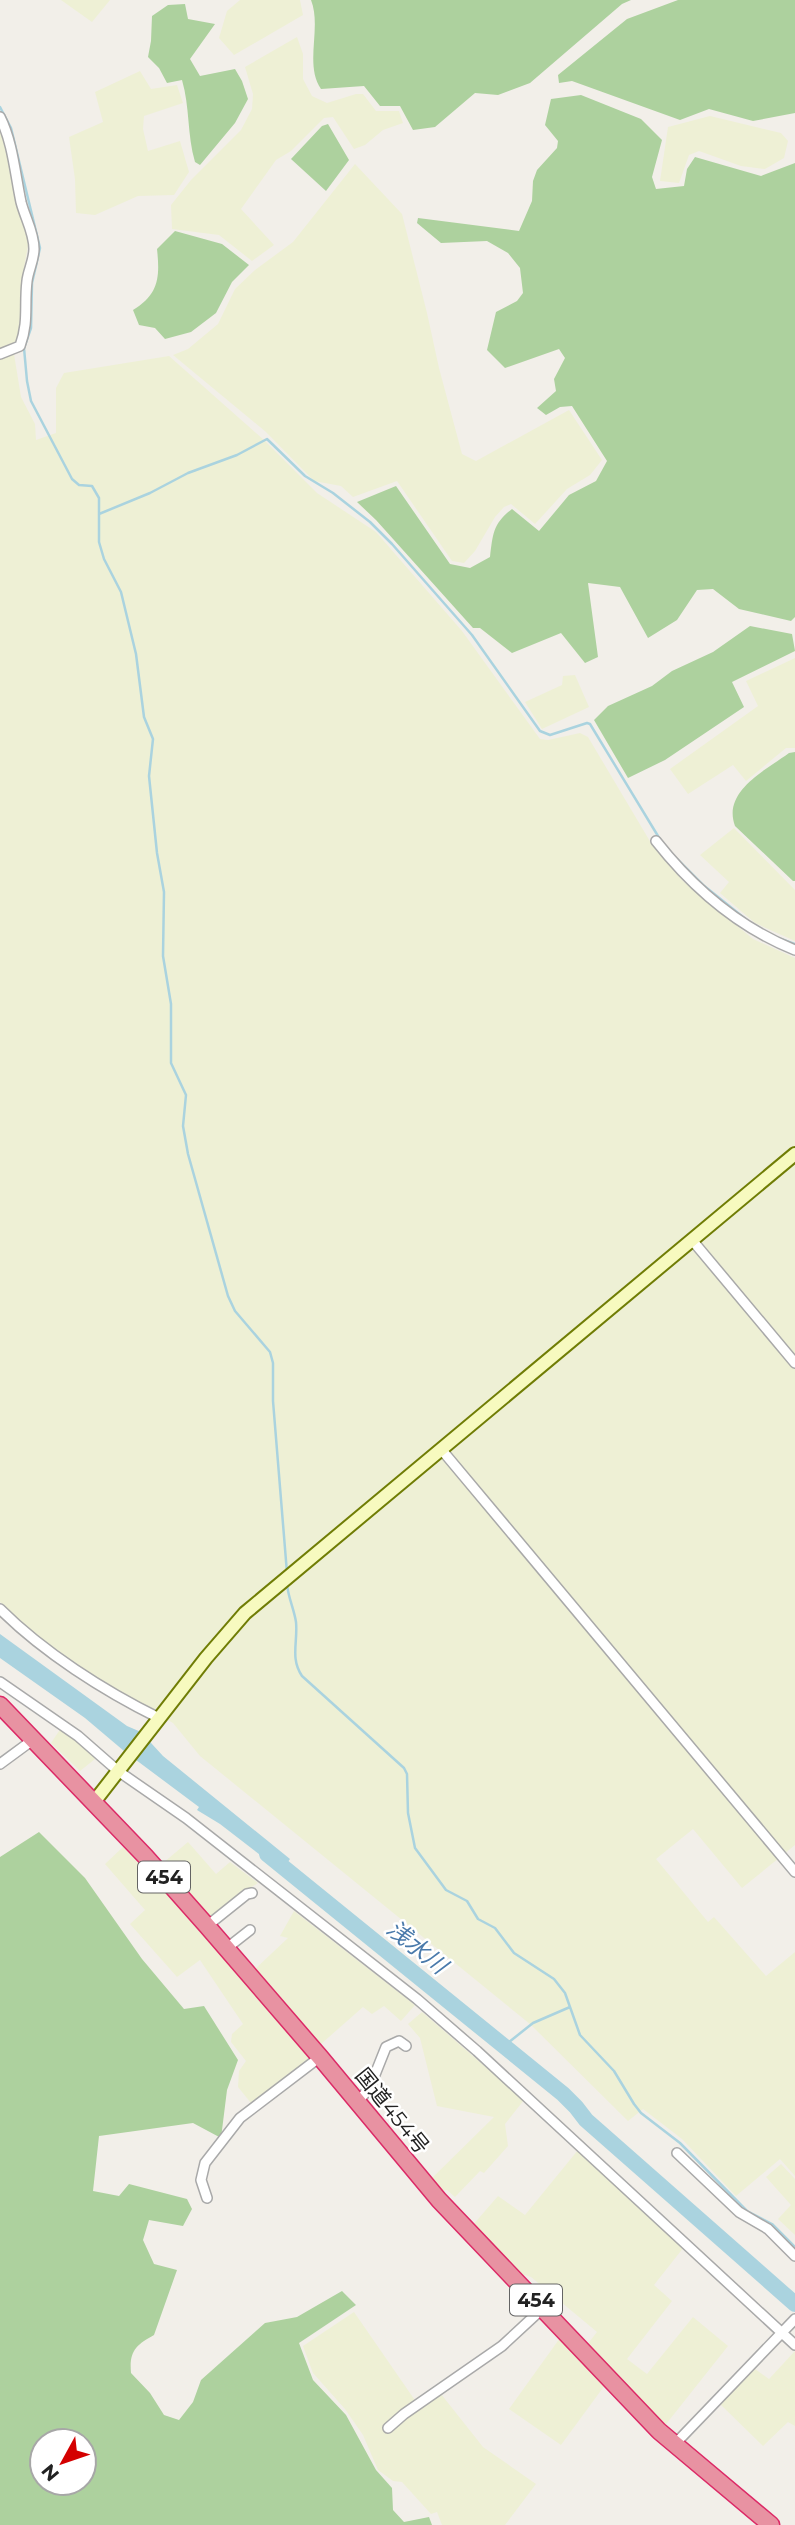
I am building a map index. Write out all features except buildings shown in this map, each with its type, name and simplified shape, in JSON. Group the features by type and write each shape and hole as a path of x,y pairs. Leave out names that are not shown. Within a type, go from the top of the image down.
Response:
{"highway":[{"name":"国道454号","path":"0,1705 94,1802 227,1948 439,2200 674,2445 771,2525"}],"street":[{"path":"0,117 19,179 34,251 27,282 28,318 23,337 20,346 0,355"},
{"path":"656,841 690,878 724,909 771,940 795,950"},
{"path":"94,1802 224,1635 245,1613 795,1154"},
{"path":"692,1240 795,1363"},
{"path":"441,1449 795,1872"},
{"path":"0,1609 27,1633 156,1723"},
{"path":"0,1682 78,1736 186,1818 427,2008 784,2330 795,2345"},
{"path":"0,1765 34,1739"},
{"path":"207,1926 252,1893"},
{"path":"227,1948 250,1930"},
{"path":"358,2102 370,2087 386,2047 399,2041 406,2046"},
{"path":"207,2198 201,2180 205,2163 240,2118 320,2057"},
{"path":"677,2153 739,2212 768,2229 795,2256"},
{"path":"388,2428 502,2346 543,2308"},
{"path":"674,2445 795,2319"}],"green space":[{"path":"61,0 110,0 92,22"},
{"path":"240,0 300,0 303,15 234,55 219,38 227,11"},
{"path":"311,0 631,0 622,4 530,83 498,95 475,93 435,127 413,130 400,106 380,106 364,86 321,89 314,68 315,22"},
{"path":"678,0 795,0 795,113 753,121 709,109 680,120 572,81 559,83 558,75 627,19"},
{"path":"185,4 188,19 215,24 190,59 200,76 235,69 248,99 235,123 200,165 195,162 192,152 182,80 167,83 159,68 148,57 152,16 168,5"},
{"path":"297,37 303,54 303,79 312,96 327,103 363,94 376,111 399,111 403,123 383,130 365,145 354,149 333,117 324,118 291,151 276,160 241,209 274,245 252,261 219,235 172,229 171,205 191,180 241,130 252,109 253,94 245,67"},
{"path":"140,71 151,89 177,85 183,103 144,116 143,129 148,151 180,141 189,172 174,195 138,196 95,215 76,213 75,179 69,137 103,122 95,92"},
{"path":"581,95 641,119 662,140 652,177 656,189 684,186 687,169 695,157 761,176 795,163 795,617 791,621 739,609 713,589 697,590 677,620 648,638 620,587 588,583 598,657 585,663 561,633 512,653 480,628 473,628 357,502 396,486 450,564 470,568 490,557 495,530 501,519 512,509 539,531 569,495 596,481 607,461 572,406 560,407 546,415 537,408 556,391 554,379 565,358 559,349 505,368 487,350 496,312 517,301 523,293 520,268 508,253 487,241 441,243 417,223 418,218 519,231 532,201 533,181 537,170 557,148 558,141 545,125 551,99"},
{"path":"710,116 781,133 788,141 784,158 765,169 741,166 699,151 689,155 679,183 660,181 668,127"},
{"path":"328,124 349,160 326,191 291,159 322,126"},
{"path":"0,129 29,240 21,285 23,319 14,354 21,397 35,424 36,440 56,433 56,388 64,373 169,356 264,440 317,493 376,532 462,631 540,739 548,740 580,733 588,737 651,843 683,881 753,939 795,958 795,1845 742,1888 693,1829 656,1859 708,1922 714,1917 766,1976 795,1952 795,2176 780,2159 736,2196 682,2139 643,2109 628,2121 530,2024 200,1756 173,1723 107,1685 27,1629 0,1602"},
{"path":"355,164 402,214 462,454 476,461 569,410 602,460 590,475 567,489 535,524 511,504 504,507 464,563 452,561 397,481 353,497 341,486 314,481 266,432 173,355 188,349 218,324 235,289 255,270 293,242"},
{"path":"175,231 222,244 249,265 232,282 216,313 191,332 165,339 155,328 139,325 133,310 153,291 158,276 157,249"},
{"path":"750,626 792,634 795,651 732,682 744,707 665,760 628,778 594,720 608,706 652,686 672,671 713,652"},
{"path":"795,658 795,748 786,748 746,781 733,765 688,794 670,769 758,706 746,681"},
{"path":"575,675 589,707 542,729 525,702 562,685 563,676"},
{"path":"795,752 793,881 735,826 733,814 735,802 748,783 789,753"},
{"path":"734,828 795,890 795,941 755,923 720,893 729,882 700,855"},
{"path":"61,1728 94,1753 95,1759 80,1771 51,1743"},
{"path":"39,1832 85,1878 142,1959 184,2009 204,2006 238,2060 227,2090 221,2138 193,2123 99,2136 93,2191 119,2196 129,2184 187,2199 192,2209 183,2226 149,2220 143,2240 154,2264 177,2270 154,2335 138,2346 133,2354 131,2373 150,2393 164,2415 179,2420 193,2402 201,2380 265,2323 297,2317 342,2291 356,2305 299,2343 313,2380 346,2415 376,2470 392,2488 393,2510 404,2522 429,2517 432,2525 0,2525 0,1857"},
{"path":"188,1842 216,1874 230,1862 258,1883 210,1918 163,1863"},
{"path":"123,1847 311,2058 251,2103 238,2087 239,2071 246,2061 231,2042 232,2034 243,2024 200,1960 177,1977 130,1924 145,1910 105,1864"},
{"path":"294,1911 415,2005 401,2021 384,2006 372,2014 363,2007 321,2044 254,1970 288,1938 280,1936"},
{"path":"422,2012 524,2100 505,2124 508,2146 484,2173 480,2171 455,2197 447,2190 441,2191 430,2180 494,2117 437,2106 420,2038 408,2024"},
{"path":"578,2150 684,2247 654,2285 672,2301 627,2359 647,2374 693,2317 728,2346 663,2428 586,2346 597,2332 531,2277 525,2275 521,2278 472,2226 498,2196 525,2215"},
{"path":"781,2164 795,2179 795,2235 778,2219 791,2205 766,2177"},
{"path":"354,2312 421,2409 441,2394 483,2447 536,2484 505,2525 442,2525 437,2512 431,2514 402,2482 393,2481 378,2470 363,2435 345,2409 313,2373 303,2346"},
{"path":"560,2338 605,2385 561,2445 509,2409"},
{"path":"795,2351 795,2426 788,2422 763,2446 720,2404 755,2369 769,2379"}],"water":[{"path":"0,1634 127,1726 141,1732 163,1756 290,1859 281,1871 220,1824 197,1810 199,1807 85,1718 0,1658"}],"waterway":[{"path":"0,107 11,128 40,248 32,283 31,328 24,348 31,401 72,479 79,485 92,486 99,498 99,542 104,559 121,592 136,654 144,717 153,739 149,776 164,892 163,956 171,1004 171,1063 186,1095 183,1126 188,1154 228,1296 235,1311 270,1352 273,1363 273,1401 287,1573"},
{"path":"99,514 150,493 188,473 237,455 267,439 305,476 333,493 370,522 392,544 472,635 540,731 550,735 590,724 661,841"},
{"path":"677,859 703,885 748,921"},
{"path":"778,938 795,944"},
{"path":"287,1584 296,1622 295,1656 298,1669 302,1676 404,1768 407,1774 408,1813 415,1848 446,1890 467,1901 478,1919 495,1928 514,1953 554,1979 565,1993 570,2007"},
{"name":"浅水川","path":"267,1854 563,2094 586,2120 795,2304"},
{"path":"504,2046 533,2023 570,2007 580,2035 614,2071 641,2113 680,2143 747,2211 772,2224 795,2247"}]}
